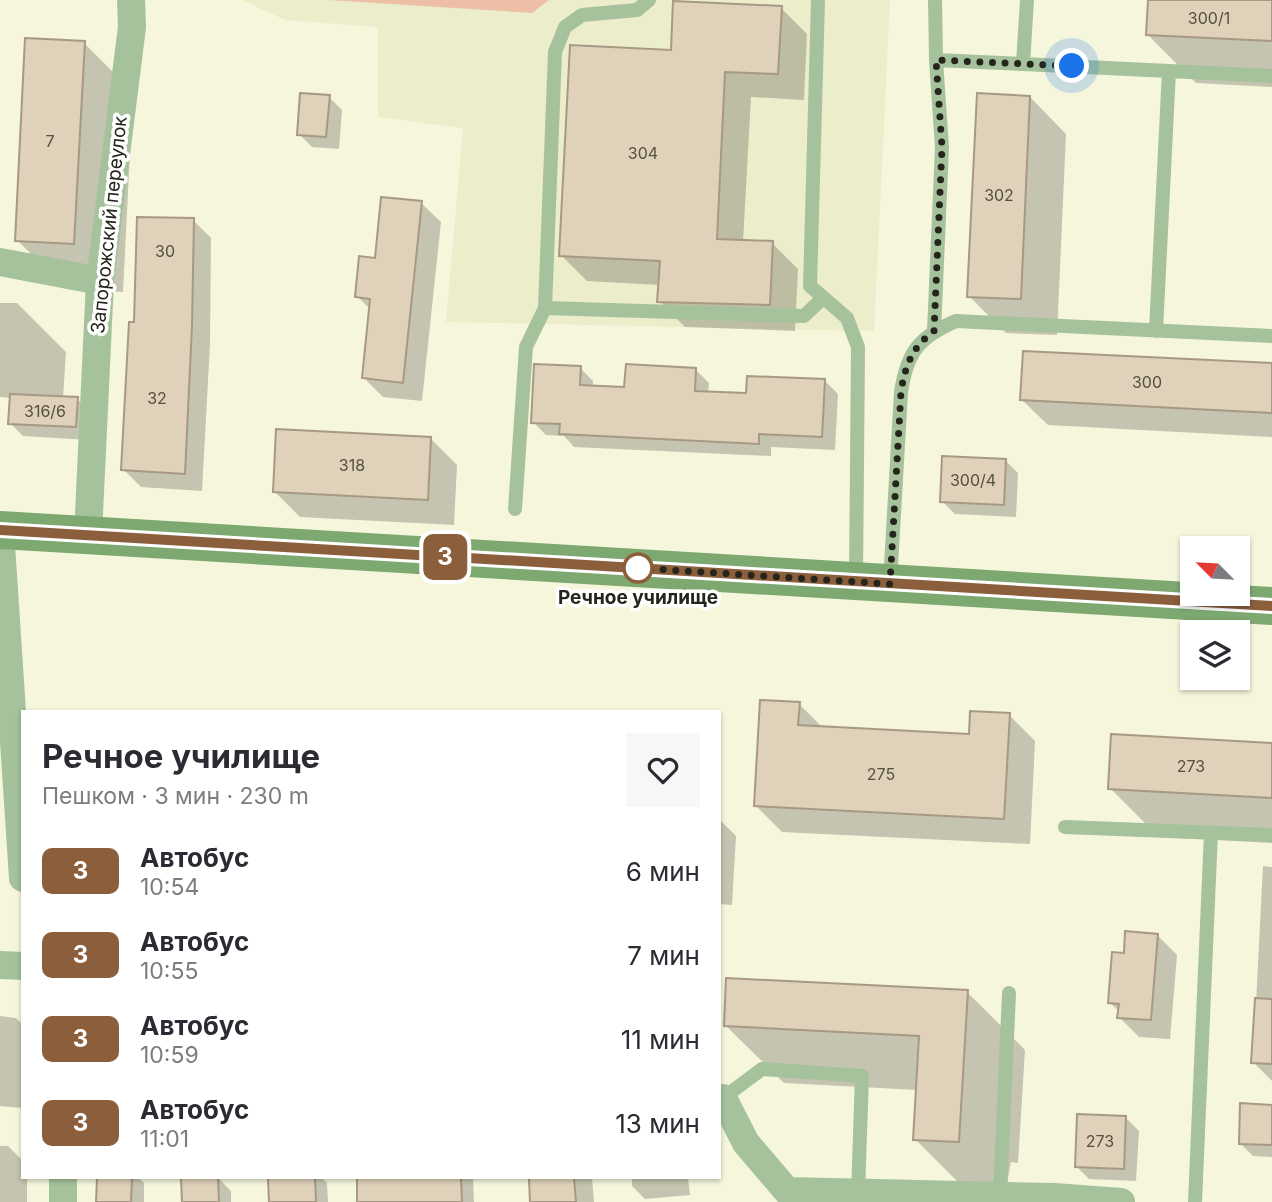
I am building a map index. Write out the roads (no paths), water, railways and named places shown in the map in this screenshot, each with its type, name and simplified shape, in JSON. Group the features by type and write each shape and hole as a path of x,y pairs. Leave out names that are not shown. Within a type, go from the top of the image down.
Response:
{"main road":[{"path":"0,530 1272,606"}],"street":[{"name":"Запорожский переулок","path":"88,535 100,281 132,27 131,0"},
{"path":"0,261 100,281"},
{"path":"0,530 21,848"},
{"path":"0,965 21,966"},
{"path":"721,1098 747,1143 787,1191 1121,1202"},
{"path":"62,1202 63,1179"}],"lane":[{"path":"515,509 526,347 545,308 555,52 565,27 582,15 637,10 649,0"},
{"path":"818,0 810,286 847,318 858,347 873,583"},
{"path":"934,331 942,147 935,0"},
{"path":"1023,64 1027,0"},
{"path":"936,60 1272,76"},
{"path":"1156,331 1169,71"},
{"path":"545,308 804,316 823,298"},
{"path":"873,583 904,370 923,339 934,331 956,321 1272,336"},
{"path":"1065,827 1272,835"},
{"path":"1195,1202 1211,832"},
{"path":"1000,1196 1009,993"},
{"path":"721,1098 762,1069 862,1076 858,1193"}],"place":[{"name":"Речное училище","path":"638,568"}]}
